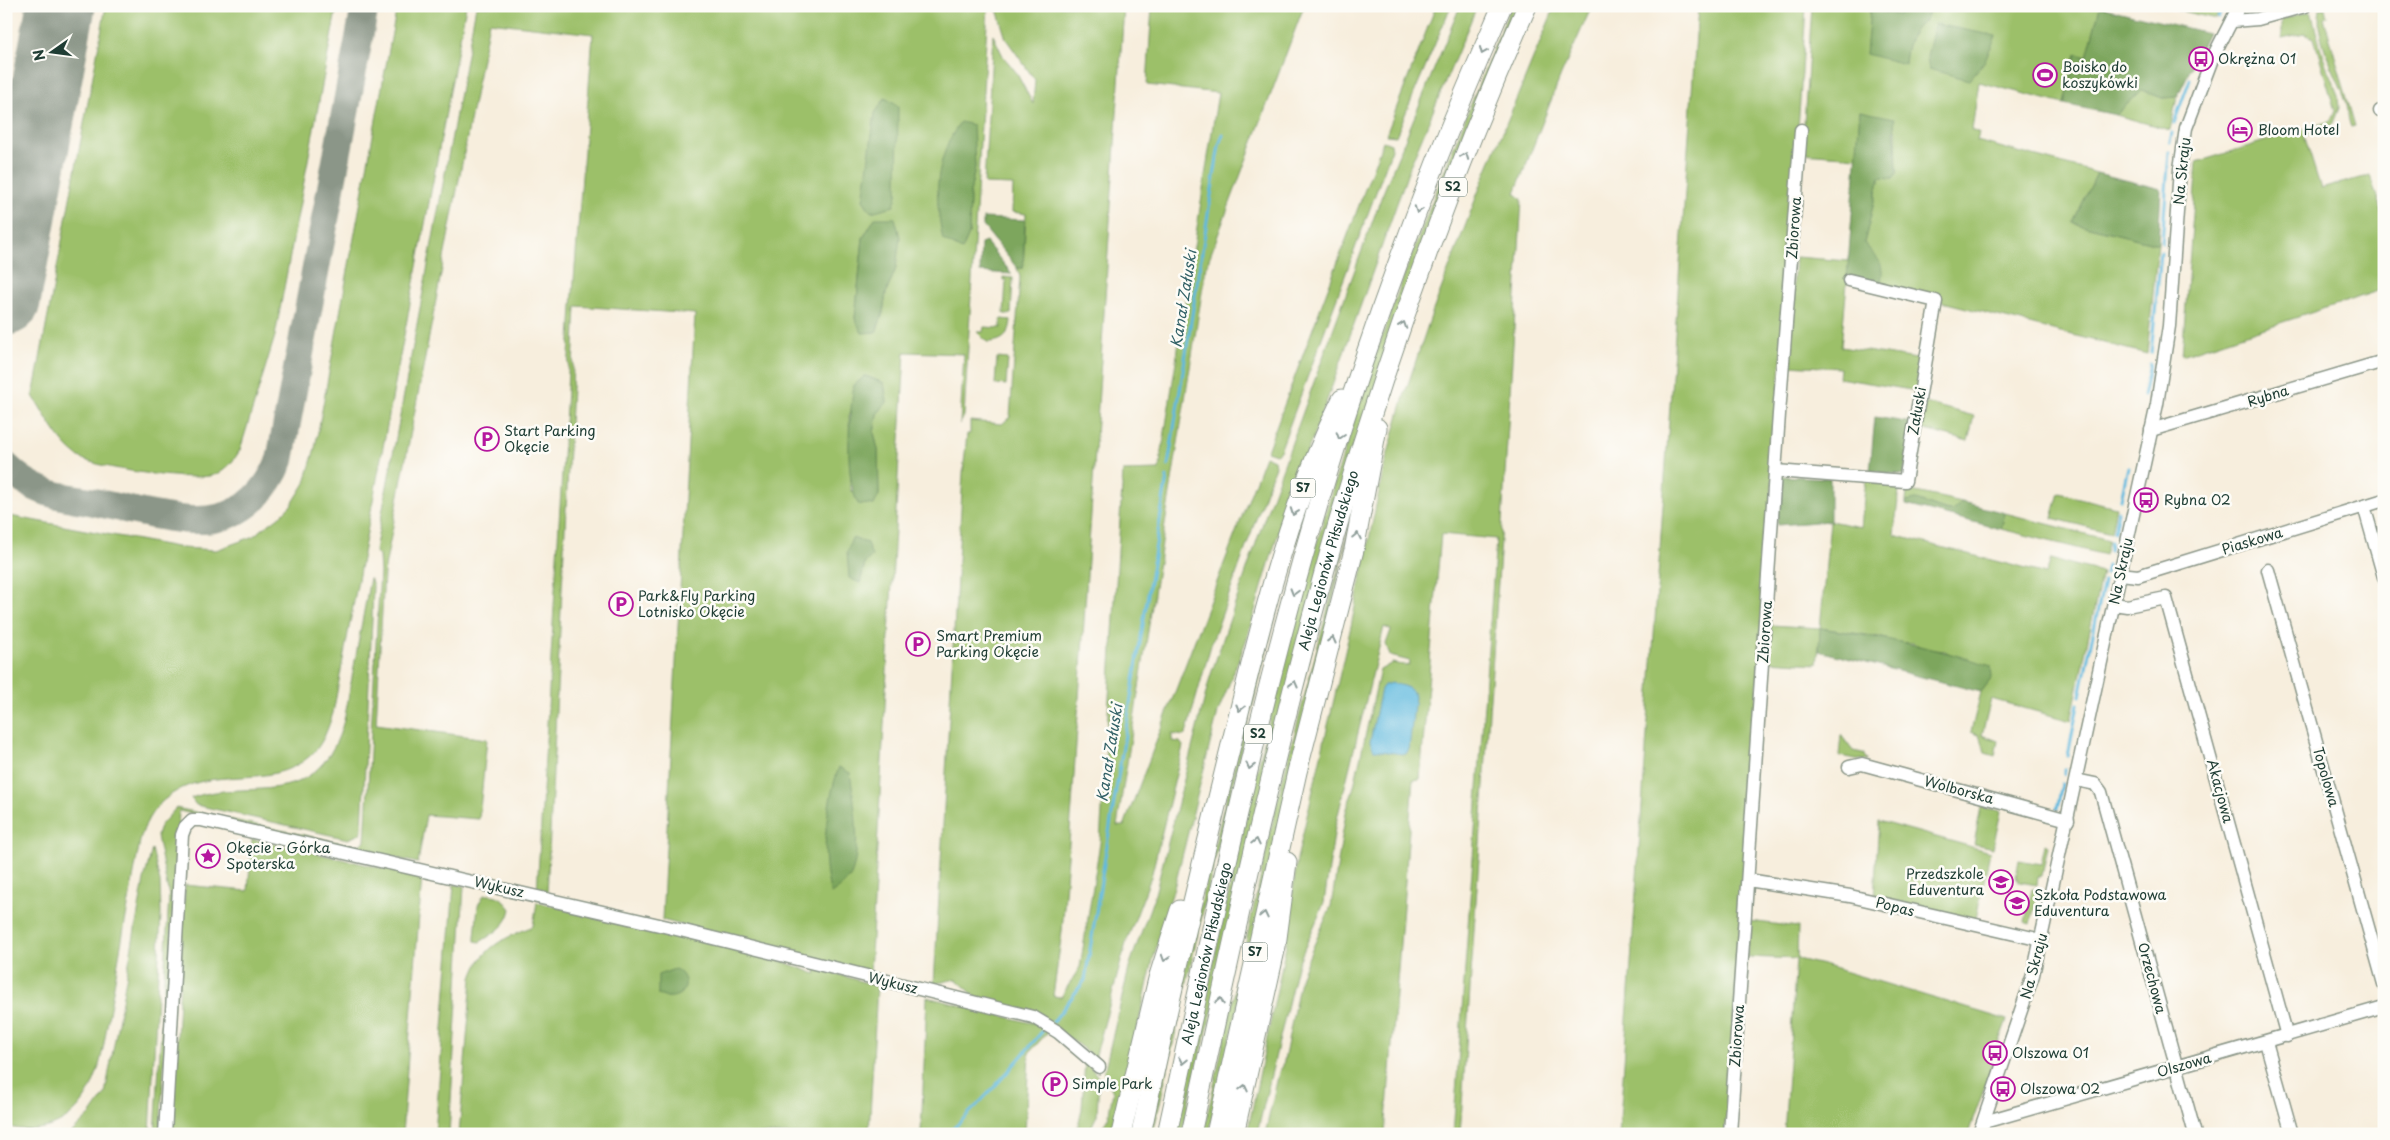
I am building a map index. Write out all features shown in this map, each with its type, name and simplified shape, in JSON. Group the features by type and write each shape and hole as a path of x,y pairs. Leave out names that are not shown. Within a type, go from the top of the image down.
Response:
{"highway":[{"name":"Aleja Legionów Piłsudskiego","path":"1167,1134 1232,843 1281,639 1326,478 1371,339 1435,164 1502,6"},
{"name":"Aleja Legionów Piłsudskiego","path":"1191,1134 1273,768 1302,654 1348,491 1387,371 1446,203 1527,6"},
{"name":"S7","path":"1141,1134 1206,846 1256,644 1284,541 1326,431 1371,339"},
{"name":"S7","path":"1216,1134 1297,772 1354,550 1366,495 1387,371"},
{"path":"1234,1134 1276,946 1297,772"},
{"path":"1121,1134 1158,979 1181,908 1206,846"}],"street":[{"name":"Na Skraju","path":"1982,1128 2028,990 2042,940 2151,430 2169,326 2180,169 2185,135 2199,90 2212,59 2239,6"},
{"path":"2232,22 2258,20 2305,6"},
{"name":"Zbiorowa","path":"1730,1134 1801,130"},
{"name":"Załuski","path":"1776,471 1905,481 1936,301 1849,280"},
{"name":"Rybna","path":"2151,430 2384,361"},
{"name":"Piaskowa","path":"2120,574 2138,576 2384,500"},
{"path":"2364,506 2384,577"},
{"name":"Topolowa","path":"2268,570 2384,984"},
{"name":"Akacjowa","path":"2114,604 2127,606 2166,598 2287,1036"},
{"name":"Wolborska","path":"1849,767 1862,764 2068,820"},
{"name":"Orzechowa","path":"2076,780 2095,784 2101,792 2195,1134"},
{"name":"Wykusz","path":"165,1134 182,835 185,827 192,820 201,820 628,917 1033,1017 1058,1032 1099,1067"},
{"name":"Popas","path":"1748,880 1850,896 2042,940"},
{"name":"Olszowa","path":"1982,1128 2176,1068 2384,1008"},
{"path":"2266,1042 2292,1134"}],"green space":[{"path":"106,6 337,6 275,336 240,450 228,467 217,474 190,477 169,476 125,470 89,462 79,457 65,444 33,396"},
{"path":"397,6 466,6 333,713 322,742 315,752 294,767 276,773 200,782 181,788 155,809 146,824 140,841 103,1050 97,1073 87,1095 72,1114 52,1126 30,1130 6,1126 6,533 10,516 182,548 216,550 252,537 280,516 292,504 305,483 315,448"},
{"path":"476,6 988,6 964,416 960,424 964,354 905,352 870,973 662,920 695,314 576,306 547,894 537,891 572,306 593,34 489,22 384,573 376,724 487,739 479,819 426,815 418,863 179,811 160,1134 155,1134 169,896 157,836 160,826 176,808 352,845 359,845 365,841 380,572 379,556 375,551","holes":["972,125 975,167 970,193 969,234 962,250","895,172 897,195 863,200","875,218 896,268 886,293 883,313 876,332 855,318 863,238","865,376 884,383 887,402 877,414 874,433 878,450 879,495 851,491 849,416","852,538 865,563 860,583"]},
{"path":"996,6 1124,6 1072,806 1062,932 1053,996 1061,997 1080,967 1100,843 1123,471 1159,470 1218,93 1147,85 1152,6 1304,6 1206,267 1117,826 1124,826 1265,456 1274,460 1275,466 1211,645 1186,734 1184,736 1172,734 1172,741 1180,742 1183,746 1151,877 1126,943 1095,1058 1071,1039 976,997 956,979 934,984 963,473 967,434 970,434 970,421 1002,424 1010,417 1020,277 1017,268 1023,268 1026,214 1012,212 1013,185 984,184 993,35 1003,56 1016,72 1033,104 1035,80 1006,39"},
{"path":"1436,6 1451,6 1396,136 1386,135"},
{"path":"1460,6 1477,6 1411,164 1326,403 1286,507 1246,641 1218,712 1177,877 1154,956 1113,1134 1098,1134 1108,1118 1113,1092 1104,1072 1130,964 1155,894 1210,677 1267,511 1381,198"},
{"path":"1511,6 1518,6 1425,236 1194,1078 1182,1134 1176,1134 1258,767 1305,585 1331,495 1376,354 1412,254"},
{"path":"1555,6 1592,6 1561,75 1515,193 1522,199 1501,539 1460,1134 1453,1134 1496,539 1441,534 1420,779 1413,780 1385,1134 1265,1134 1279,1072 1283,1066 1301,975 1331,906 1346,812 1354,786 1380,670 1392,663 1409,666 1410,661 1390,656 1386,644 1391,630 1384,627 1335,827 1324,903 1297,966 1257,1134 1247,1134 1285,951 1297,859 1351,626 1384,467 1405,393 1432,313 1482,182"},
{"path":"1698,6 1806,6 1801,87 1725,1134 1619,1134"},
{"path":"1812,6 1904,6 1899,16 1905,63 1909,41 1916,29 1926,20 1930,6 2100,7 2087,57 2076,54 2064,104 1979,82 1972,130 1979,133 1977,141 2097,173 2073,223 2158,244 2147,354 1880,286 1869,249 1864,243 1880,177 1893,178 1897,173 1896,130 1860,111 1857,157 1802,153"},
{"path":"1904,6 1930,6 1925,20 1916,29 1909,41 1905,64 1866,54 1870,9 1899,15"},
{"path":"2160,6 2221,6 2216,19"},
{"path":"2100,7 2208,33 2177,97 2162,98 2142,90 2116,115 2064,104 2076,54 2087,57"},
{"path":"2325,8 2327,17 2324,18 2355,126 2351,127 2346,101 2327,56 2320,33 2320,9"},
{"path":"2311,11 2323,57 2338,95 2339,108 2330,126 2304,135 2321,189 2370,175 2384,220 2384,289 2182,355 2197,162 2330,121 2335,111 2314,38 2304,33 2282,38 2282,19"},
{"path":"1935,24 1996,36 1984,62 1969,80 1929,69 1927,56"},
{"path":"2142,90 2162,98 2177,97 2170,130 2116,115"},
{"path":"885,98 898,106 897,195 894,206 871,212 863,200 875,113"},
{"path":"1860,111 1894,118 1897,173 1893,178 1880,177 1864,243 1880,262 1882,278 1880,286 1847,278"},
{"path":"960,122 973,125 975,167 970,193 969,234 962,250 943,240 938,208 938,179 941,165 951,137"},
{"path":"1383,141 1391,144 1392,149 1280,451 1276,454 1267,451"},
{"path":"2097,173 2161,189 2158,244 2073,223"},
{"path":"875,218 895,218 900,237 896,268 886,293 883,313 876,332 862,333 855,319 863,238"},
{"path":"983,218 1025,220 1023,268 1017,268 983,226"},
{"path":"986,242 1012,274 980,272 981,244"},
{"path":"1795,257 1849,261 1841,347 1923,360 1917,391 1839,378 1840,368 1788,365"},
{"path":"1003,277 1013,278 1011,314 1004,314 1006,280 1003,280"},
{"path":"1001,319 1011,320 1005,337 997,341 987,342 977,332 983,332 984,327 1001,328"},
{"path":"997,358 1008,359 1006,385 995,384"},
{"path":"865,376 884,383 887,402 877,414 874,433 878,450 879,495 874,505 858,504 849,462 849,429 854,385"},
{"path":"1922,402 1974,416 1968,441 1917,428"},
{"path":"1875,417 1912,423 1904,475 1870,471"},
{"path":"1780,476 1830,478 1830,521 1777,525"},
{"path":"1866,478 1891,484 1899,491 1894,535 2046,574 2051,559 2102,572 2071,721 1991,699 1982,735 1998,741 1995,756 1985,753 1979,735 1971,732 1981,692 1992,678 1945,651 1926,649 1913,643 1895,642 1880,637 1821,628 1817,664 1768,661 1771,625 1820,628 1830,521 1861,527"},
{"path":"1907,490 1962,502 1952,511 1925,503 1906,502"},
{"path":"2059,493 2116,507 2111,533 2052,518"},
{"path":"1916,500 1947,511 1952,511 1962,502 2005,513 2001,529 1906,505 1906,502"},
{"path":"1304,511 1243,744 1153,1134 1149,1134 1194,928 1281,577"},
{"path":"2005,513 2109,540 2105,555 2001,529"},
{"path":"1350,525 1208,1134 1203,1134 1281,785"},
{"path":"852,538 867,543 872,556 865,563 860,583 849,578 847,552"},
{"path":"370,578 373,585 372,620 362,829 360,834 348,839 196,805 191,798 213,792 279,787 293,784 315,771 324,762 337,741 345,716"},
{"path":"1820,628 1907,643 1970,659 1991,666 1992,678 1981,692 1819,651"},
{"path":"1841,735 1853,751 1863,753 1867,761 1839,756"},
{"path":"839,767 850,773 857,839 851,875 842,886 831,894 826,863 826,830 834,782"},
{"path":"1981,807 2001,811 1993,848 1974,844"},
{"path":"1879,821 1990,852 1976,919 1874,896"},
{"path":"252,839 422,877 402,1134 172,1134 185,885 248,891"},
{"path":"2045,844 2048,846 2042,876 2038,876 2037,885 2019,882 2016,876 2019,860 2041,864"},
{"path":"152,849 160,882 161,914 150,1134 70,1134 91,1114 105,1094 144,880"},
{"path":"454,884 464,886 449,1134 435,1134"},
{"path":"2032,889 2038,889 2031,924 2025,922"},
{"path":"484,895 493,895 500,898 511,909 504,925 480,942 475,941 475,937 478,905"},
{"path":"537,902 776,959 816,974 817,968 877,986 869,1134 459,1134 472,978 488,950 504,939 533,926"},
{"path":"1749,921 1798,927 1797,959 2007,1020 1992,1059 1994,1060 1968,1134 1784,1134 1796,959 1747,957"},
{"path":"675,969 681,973 684,979 684,990 674,997 658,995 658,975"},
{"path":"927,997 1031,1023 1041,1023 1049,1031 1029,1053 1025,1134 921,1134"},
{"path":"1085,1060 1099,1078 1097,1115 1088,1134 1076,1134 1082,1109"}],"water":[{"path":"1391,683 1409,689 1414,693 1415,697 1409,749 1406,754 1374,750 1370,742 1381,689 1384,685"}],"waterway":[{"path":"2218,18 2224,6"},
{"path":"2174,123 2190,79"},
{"path":"2170,142 2172,133"},
{"name":"Kanał Załuski","path":"1168,466 1219,145 1223,135"},
{"path":"2162,243 2169,152"},
{"path":"2151,353 2161,253"},
{"path":"2143,396 2150,364"},
{"path":"2121,499 2128,467"},
{"name":"Kanał Załuski","path":"1053,1022 1085,980 1167,477"},
{"path":"2114,532 2118,511"},
{"path":"2110,551 2111,542"},
{"path":"2105,574 2107,565"},
{"path":"2080,696 2104,581"},
{"path":"2068,756 2078,704"},
{"path":"2064,774 2065,769"},
{"path":"2057,809 2062,784"},
{"name":"Kanał Załuski","path":"947,1134 998,1083 1045,1028"}],"taxiway":[{"path":"6,466 29,484 49,493 154,515 188,520 204,520 229,515 248,504 264,488 280,460 365,6"}],"runway":[{"path":"6,301 61,6"}],"place":[{"name":"Okrężna 01","path":"2201,59"},
{"name":"Boisko do koszykówki","path":"2045,75"},
{"name":"Bloom Hotel","path":"2240,130"},
{"name":"Start Parking Okęcie","path":"487,439"},
{"name":"Rybna 02","path":"2146,500"},
{"name":"Park&Fly Parking Lotnisko Okęcie","path":"621,604"},
{"name":"Smart Premium Parking Okęcie","path":"918,644"},
{"name":"Okęcie - Górka Spoterska","path":"208,856"},
{"name":"Przedszkole Eduventura","path":"2001,882"},
{"name":"Szkoła Podstawowa Eduventura","path":"2017,903"},
{"name":"Olszowa 01","path":"1995,1053"},
{"name":"Simple Park","path":"1055,1084"},
{"name":"Olszowa 02","path":"2003,1089"}]}
